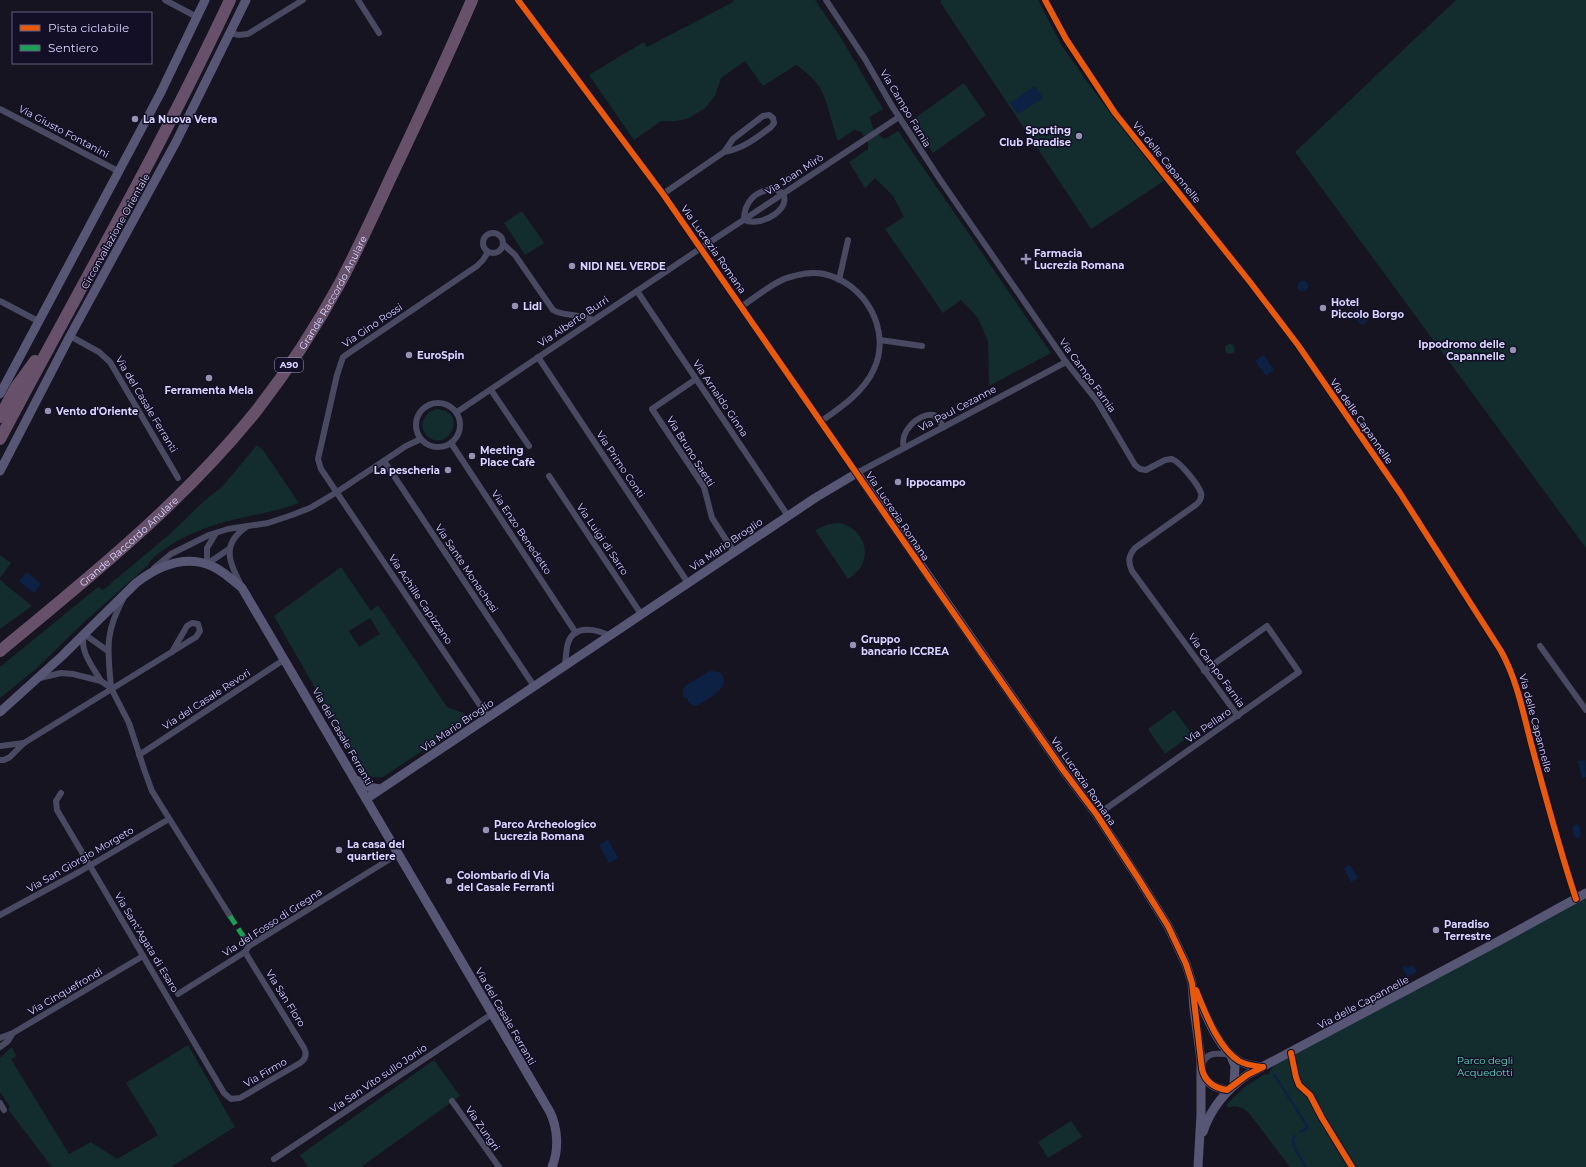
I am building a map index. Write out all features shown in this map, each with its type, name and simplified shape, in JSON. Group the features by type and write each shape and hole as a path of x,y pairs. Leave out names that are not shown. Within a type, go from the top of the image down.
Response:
{"highway":[{"path":"0,439 194,78 230,0"},
{"name":"Grande Raccordo Anulare","path":"0,651 82,583 173,502 233,438 275,385 310,334 341,281 434,85 472,0"},
{"path":"0,417 21,379 56,333"}],"street":[{"path":"164,0 197,17"},
{"path":"0,394 160,94 205,0"},
{"name":"Circonvallazione Orientale","path":"0,471 70,336 176,142 246,0"},
{"path":"230,33 239,35 248,34 303,0"},
{"path":"358,0 379,33"},
{"name":"Via Lucrezia Romana","path":"518,0 663,194 1054,757 1097,815 1168,926 1183,957 1192,983 1202,1069"},
{"name":"Via Campo Farnia","path":"826,0 865,58 899,117 941,181 1066,362 1097,401 1135,465 1140,469 1146,470 1172,458 1182,467 1200,492 1201,496 1198,503 1135,548 1129,555 1128,560 1132,571 1238,716"},
{"name":"Via delle Capannelle","path":"1045,0 1078,58 1115,113 1250,282 1298,345 1400,493 1501,651 1514,678 1552,821 1576,899"},
{"name":"Via Giusto Fontanini","path":"0,109 118,172"},
{"path":"663,194 724,152 733,139 763,116 773,118 774,123 746,145 739,149 724,152"},
{"name":"Via Joan Mirò","path":"701,248 899,117"},
{"path":"769,189 776,189 783,193 785,200 783,205 772,216 759,222 744,220 746,205 754,196 769,189"},
{"path":"488,252 483,247 484,237 493,232 500,235 502,237 503,244 515,255 553,310 560,313 584,316 593,320"},
{"path":"839,280 848,240"},
{"name":"Via Gino Rossi","path":"337,492 321,469 318,459 342,359 348,353 477,266 488,252 498,252 503,244"},
{"name":"Via Alberto Burri","path":"457,412 701,248"},
{"path":"742,306 779,281 794,276 819,273 839,280 858,293 869,306 876,320 880,340 880,350 877,363 867,382 855,395 820,422"},
{"name":"Via Arnaldo Ginna","path":"637,291 788,516"},
{"path":"0,301 38,321"},
{"name":"Via del Casale Ferranti","path":"70,336 99,352 110,362 178,478"},
{"path":"880,340 922,346"},
{"name":"Via Primo Conti","path":"538,357 688,583"},
{"name":"Via Paul Cezanne","path":"857,473 1066,362"},
{"name":"Via Bruno Saetti","path":"696,379 652,408 704,487 712,518 734,552"},
{"path":"491,390 529,446"},
{"path":"441,402 451,406 457,412 460,418 460,429 458,436 451,443 444,446 433,447 426,444 421,439 417,432 416,421 418,414 423,408 430,404 441,402"},
{"path":"904,448 902,442 904,435 911,425 920,418 934,415 944,426"},
{"path":"146,575 171,554 196,540 216,533 268,523 310,508 337,492 406,446 421,439"},
{"name":"Via Enzo Benedetto","path":"451,443 576,633"},
{"name":"Via Sante Monachesi","path":"384,461 534,686"},
{"name":"Via Mario Broglio","path":"366,799 788,516 857,473"},
{"name":"Via Luigi di Sarro","path":"549,476 641,614"},
{"name":"Via Achille Capizzano","path":"337,492 488,718"},
{"path":"207,564 229,549 236,535 247,526"},
{"path":"207,564 207,548 216,533"},
{"path":"229,549 230,561 242,588"},
{"name":"Via del Casale Ferranti","path":"0,712 38,678 126,592 146,575 174,562 187,561 207,564 220,571 242,588 356,780 552,1117 556,1128 557,1145 552,1167"},
{"path":"126,592 114,617 108,639 111,688 129,723 150,786 230,916"},
{"path":"0,760 10,757 24,743 111,688 172,652 198,635 200,628 198,624 192,623 186,626 172,652"},
{"name":"Via Pellaro","path":"1097,815 1299,672 1267,626 1204,671"},
{"path":"565,665 568,643 576,633 594,629 610,636"},
{"path":"101,681 84,651 82,643 84,634 108,651"},
{"path":"1540,646 1586,710"},
{"name":"Via del Casale Revori","path":"139,755 285,659"},
{"path":"38,678 61,673 69,673 101,681 111,688"},
{"path":"0,702 15,698"},
{"path":"0,746 24,743"},
{"path":"356,780 368,787 380,789"},
{"name":"Via Sant'Agata di Esaro","path":"61,793 56,801 57,810 224,1093 231,1099"},
{"name":"Via San Giorgio Morgeto","path":"0,915 90,866 169,819"},
{"name":"Via del Fosso di Gregna","path":"178,994 398,854"},
{"name":"Via delle Capannelle","path":"1198,1157 1208,1115 1231,1087 1263,1067 1586,893"},
{"name":"Via San Floro","path":"243,936 247,949 304,1048 305,1057"},
{"name":"Via Cinquefrondi","path":"0,1047 8,1041 13,1032 143,956"},
{"path":"1192,983 1208,1020 1223,1046 1231,1055 1244,1064 1263,1067"},
{"name":"Via San Vito sullo Jonio","path":"274,1159 492,1014"},
{"path":"0,1038 13,1032"},
{"path":"1216,1053 1231,1055 1235,1066 1231,1087 1220,1089 1210,1084 1204,1076 1202,1069 1204,1059 1211,1054 1216,1053"},
{"name":"Via Firmo","path":"231,1099 242,1097 300,1063 305,1057"},
{"name":"Via delle Capannelle","path":"1198,1167 1202,1069"},
{"name":"Via Zungri","path":"452,1100 499,1167"},
{"path":"0,1103 4,1110"}],"green space":[{"path":"733,0 815,0 841,38 883,109 870,117 874,130 885,139 898,131 1051,353 989,386 988,341 978,318 961,300 943,313 885,229 904,217 893,196 875,178 865,188 849,162 868,149 868,142 861,132 854,130 838,141 825,98 821,90 807,73 796,65 763,86 745,61 721,78 715,96 705,108 689,118 677,121 661,121 634,140 589,75 644,42 647,47 733,2"},
{"name":"Sporting Club Paradise","path":"942,0 1038,0 1062,46 1093,90 1164,181 1091,229 940,2"},
{"name":"Ippodromo delle Capannelle","path":"1456,0 1586,0 1586,548 1295,152"},
{"path":"964,83 986,115 933,153 911,121"},
{"path":"522,211 544,243 525,255 504,223"},
{"path":"1230,344 1235,349 1230,354 1225,349"},
{"path":"437,409 447,412 452,417 454,424 452,431 447,437 441,440 434,440 426,435 422,427 426,415"},
{"path":"257,445 263,450 299,503 210,526 169,546 157,555 147,566 82,624 36,669 0,698 0,667 98,587 103,590 171,533 205,500 222,487"},
{"path":"838,523 850,527 856,532 865,549 863,563 857,572 848,579 815,530 829,524"},
{"path":"0,555 11,563 0,578"},
{"path":"341,567 371,611 378,605 447,707 473,717 383,777 373,777 366,774 361,769 274,616","holes":["370,618 380,634 359,647 349,631"]},
{"path":"0,580 32,606 0,629"},
{"path":"1174,710 1192,734 1165,754 1148,729"},
{"name":"Parco degli Acquedotti","path":"1586,898 1586,1167 1290,1167 1249,1113 1239,1107 1228,1108 1227,1104 1246,1086 1265,1074 1268,1075 1274,1065"},
{"path":"188,1045 235,1127 171,1167 52,1167 8,1109 10,1107 0,1092 0,1058 12,1047 16,1056 11,1059 69,1154 91,1142 117,1159 158,1135 126,1083"},
{"path":"434,1060 460,1096 361,1167 308,1167 300,1155"},
{"path":"1071,1121 1082,1137 1048,1158 1038,1142"}],"water":[{"path":"1035,86 1043,98 1018,114 1010,103"},
{"path":"1301,281 1305,281 1307,282 1307,290 1301,291 1298,288 1298,284"},
{"path":"1359,308 1367,320 1364,325 1360,324 1352,312"},
{"path":"1264,355 1274,370 1266,376 1255,361"},
{"path":"27,572 41,584 34,593 19,581"},
{"path":"710,671 719,672 723,677 724,682 722,687 713,696 697,706 691,705 688,702 688,699 683,696 685,686"},
{"path":"1585,760 1586,777 1582,778 1578,761"},
{"path":"1577,824 1580,827 1581,835 1577,838 1574,836 1572,827"},
{"path":"608,840 618,858 609,863 599,845"},
{"path":"1350,865 1358,878 1351,882 1344,868"},
{"path":"1413,965 1417,972 1407,977 1402,967 1406,966 1407,968"}],"waterway":[{"path":"1274,1074 1307,1126 1307,1128 1301,1132"},
{"path":"1295,1136 1293,1140 1295,1149 1306,1167"}],"marked path":[{"path":"230,916 243,936"}],"cycle path":[{"path":"518,0 663,194 1063,770 1097,815 1138,878 1168,926 1186,964 1192,983 1202,1069 1205,1077 1214,1086 1227,1090 1247,1075 1263,1067"},
{"path":"1045,0 1066,39 1115,113 1250,282 1298,345 1400,493 1501,651 1507,662 1519,696 1552,821 1576,899"},
{"path":"1196,990 1213,1029 1231,1055 1239,1061 1263,1067"},
{"path":"1291,1053 1299,1085 1310,1095 1322,1118 1352,1167"}],"place":[{"name":"La Nuova Vera","path":"135,119"},
{"name":"Sporting Club Paradise","path":"1079,136"},
{"name":"Farmacia Lucrezia Romana","path":"1026,259"},
{"name":"NIDI NEL VERDE","path":"572,266"},
{"name":"Lidl","path":"515,306"},
{"name":"Hotel Piccolo Borgo","path":"1323,308"},
{"name":"Ippodromo delle Capannelle","path":"1513,350"},
{"name":"EuroSpin","path":"409,355"},
{"name":"Ferramenta Mela","path":"209,378"},
{"name":"Vento d'Oriente","path":"48,411"},
{"name":"Meeting Place Cafè","path":"472,456"},
{"name":"La pescheria","path":"448,470"},
{"name":"Ippocampo","path":"898,482"},
{"name":"Gruppo bancario ICCREA","path":"853,645"},
{"name":"Parco Archeologico Lucrezia Romana","path":"486,830"},
{"name":"La casa del quartiere","path":"339,850"},
{"name":"Colombario di Via del Casale Ferranti","path":"449,881"},
{"name":"Paradiso Terrestre","path":"1436,930"}]}
